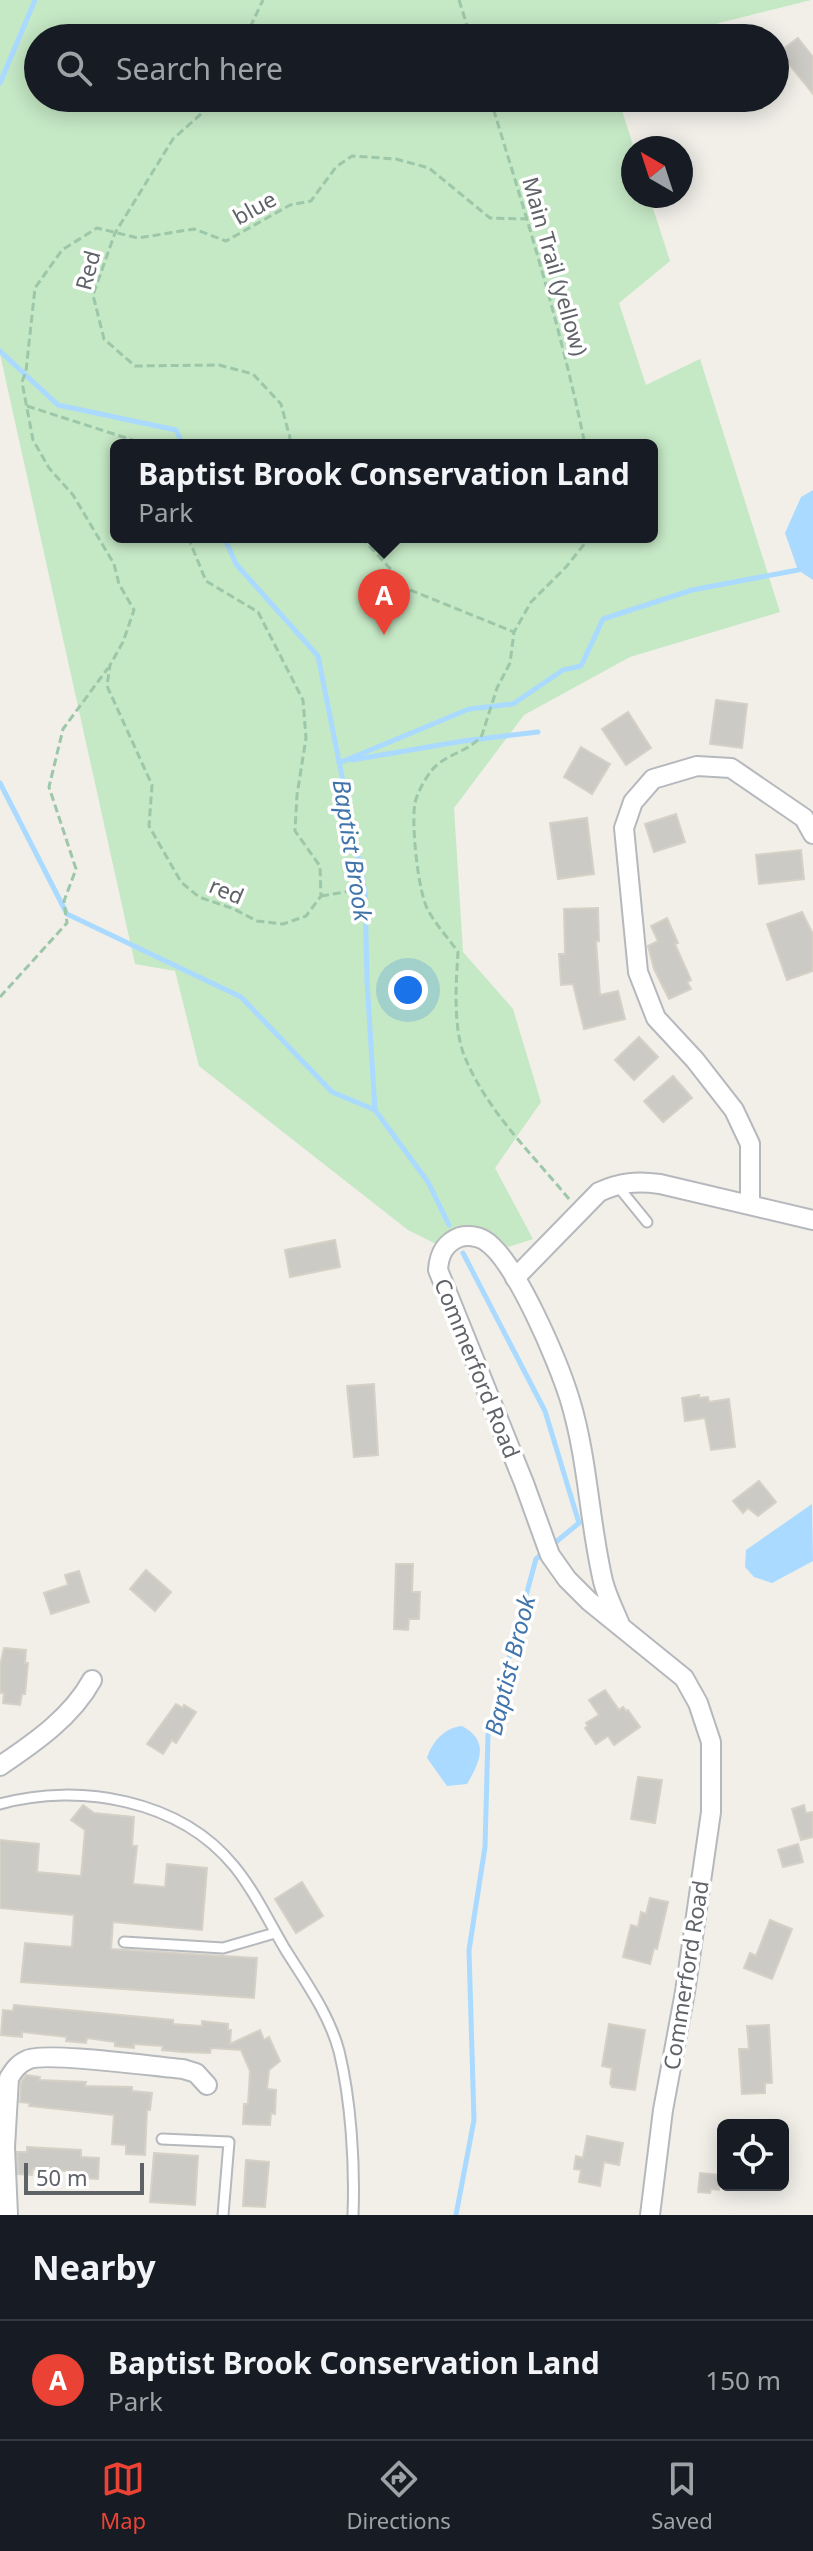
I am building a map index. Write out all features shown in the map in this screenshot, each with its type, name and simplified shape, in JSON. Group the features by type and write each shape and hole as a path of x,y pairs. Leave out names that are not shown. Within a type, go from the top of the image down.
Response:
{"street":[{"path":"750,1203 750,1144 734,1110 656,1018 638,972 624,828 633,802 653,779 697,766 731,768 804,818 813,834"},
{"path":"515,1278 599,1192 616,1184 635,1181 660,1184 813,1220"},
{"name":"Commerford Road","path":"621,1627 604,1584 582,1452 570,1401 553,1356 515,1278 486,1240 474,1236 460,1237 446,1245 439,1256 438,1270 550,1555 567,1579 621,1627 684,1678 698,1703 711,1742 711,1812 663,2110 650,2215"},
{"path":"0,1766 30,1745 73,1707 92,1680"},
{"path":"8,2215 5,2147 9,2078 15,2068 29,2058 51,2057 183,2069 196,2073 207,2085"}],"lane":[{"path":"616,1184 647,1222"},
{"path":"0,1804 77,1794 143,1805 202,1835 235,1867 321,2009 338,2050 349,2128 353,2215"},
{"path":"124,1942 223,1948 275,1933"},
{"path":"162,2139 229,2142 223,2215"}],"path":[{"path":"252,24 263,0"},
{"path":"459,0 467,24"},
{"name":"Red","path":"203,112 173,139 115,233 93,295 104,339 135,366 219,365 253,374 281,404 290,439"},
{"name":"Main Trail (yellow)","path":"494,112 528,219 584,439"},
{"name":"blue","path":"27,406 22,382 26,371 35,288 62,250 97,228 138,238 194,229 226,241 290,205 311,201 336,167 352,156 396,159 429,168 490,218 528,219"},
{"path":"0,997 67,923 64,901 76,869 49,787 63,729 110,665 123,642 134,610 119,584 114,564 73,495 49,468 33,440 27,406 129,439"},
{"path":"190,543 206,581 258,612 303,700 306,738 295,831 320,866 321,896 351,891"},
{"path":"367,543 410,590 514,632"},
{"path":"580,1211 487,1100 463,1053 454,995 458,952 427,910 414,843 415,801 432,770 452,753 477,742 482,735 493,700 510,663 514,632 531,602 585,543"},
{"name":"red","path":"110,665 107,686 152,785 149,826 181,882 199,897 257,921 283,924 306,916 321,896"}],"green space":[{"path":"0,0 811,0 716,24 24,24 24,112 622,112 630,136 621,136 621,208 653,208 670,261 619,303 646,385 700,359 780,612 630,657 524,715 454,808 463,952 513,1009 541,1102 495,1168 533,1239 508,1247 490,1232 477,1230 446,1237 436,1244 408,1230 199,1066 175,971 135,964 0,354"}],"water":[{"path":"813,490 813,580 798,570 785,533 801,497"},
{"path":"812,1504 813,1561 772,1583 754,1577 745,1567 746,1550"},
{"path":"462,1726 476,1738 479,1760 467,1784 447,1786 427,1758 440,1737"}],"building":[{"path":"798,38 813,57 813,94 789,64 789,45"},
{"path":"716,700 747,704 742,748 710,744"},
{"path":"628,712 651,748 626,765 602,729"},
{"path":"581,747 610,764 592,794 564,777"},
{"path":"676,814 685,842 654,852 645,824"},
{"path":"587,818 594,874 558,879 550,823"},
{"path":"801,850 804,879 759,884 756,855"},
{"path":"598,908 599,941 596,941 600,995 618,991 625,1019 584,1029 573,984 561,985 559,954 565,954 564,909"},
{"path":"802,912 813,934 813,971 787,980 767,924"},
{"path":"667,918 691,980 687,982 691,989 669,999 654,969 648,946 658,941 651,926"},
{"path":"639,1037 658,1057 634,1080 615,1060"},
{"path":"673,1076 692,1098 663,1122 644,1101"},
{"path":"335,1240 340,1267 290,1277 285,1250"},
{"path":"374,1384 378,1455 354,1457 347,1386"},
{"path":"699,1395 699,1398 708,1397 709,1402 729,1399 735,1447 711,1450 705,1418 685,1421 682,1398"},
{"path":"759,1481 776,1502 758,1516 748,1508 743,1513 733,1501"},
{"path":"396,1564 413,1564 412,1592 420,1592 419,1619 409,1619 408,1630 394,1629"},
{"path":"146,1570 171,1592 155,1611 130,1589"},
{"path":"79,1571 89,1602 51,1614 44,1593 68,1585 65,1575"},
{"path":"4,1648 26,1650 25,1694 22,1694 20,1705 3,1703 4,1693 0,1693"},
{"path":"605,1690 619,1710 623,1707 628,1710 640,1727 614,1745 608,1736 596,1744 585,1728 588,1726 586,1723 599,1715 589,1700"},
{"path":"176,1704 196,1712 176,1743 172,1740 163,1754 147,1744"},
{"path":"638,1777 662,1780 655,1823 631,1819"},
{"path":"83,1805 94,1813 134,1817 132,1846 137,1846 133,1884 165,1887 167,1864 207,1868 202,1930 113,1922 111,1949 257,1958 254,1998 21,1982 25,1943 72,1947 74,1915 0,1908 0,1840 39,1844 37,1872 81,1876 85,1830 71,1820"},
{"path":"804,1805 806,1813 813,1812 813,1837 801,1840 792,1809"},
{"path":"798,1844 803,1862 783,1867 778,1850"},
{"path":"302,1882 323,1916 296,1933 275,1899"},
{"path":"650,1898 668,1902 657,1949 654,1948 650,1964 623,1957 631,1925 638,1927 641,1912 646,1914"},
{"path":"770,1920 792,1929 772,1979 744,1968 750,1953 756,1956"},
{"path":"14,2005 173,2020 173,2024 202,2026 202,2021 228,2024 230,2044 260,2030 264,2040 269,2037 280,2061 269,2070 267,2089 276,2090 275,2114 271,2113 270,2125 243,2124 250,2071 241,2050 211,2048 210,2053 182,2052 162,2050 163,2046 115,2046 115,2042 87,2038 86,2043 66,2041 67,2037 22,2032 22,2037 1,2035 3,2010 13,2011"},
{"path":"609,2024 645,2030 635,2090 612,2087 612,2068 602,2066"},
{"path":"769,2025 772,2083 765,2083 765,2093 742,2094 739,2049 749,2049 747,2026"},
{"path":"26,2075 40,2077 39,2080 86,2082 85,2086 132,2087 132,2091 152,2093 150,2110 147,2110 145,2155 126,2154 126,2145 112,2144 114,2115 29,2106 30,2103 20,2102 21,2082"},
{"path":"587,2136 623,2143 619,2165 604,2162 600,2186 579,2182 581,2170 574,2169 576,2156 583,2158"},
{"path":"27,2147 81,2150 81,2157 99,2158 98,2179 80,2178 80,2172 33,2169 32,2175 18,2174 17,2152 27,2152"},
{"path":"154,2153 198,2156 195,2205 150,2202"},
{"path":"246,2160 269,2162 265,2207 243,2206"},
{"path":"700,2173 717,2175 717,2190 711,2189 710,2193 698,2192"}],"waterway":[{"name":"Baptist Brook","path":"25,24 35,0"},
{"name":"Baptist Brook","path":"0,83 24,26"},
{"name":"Baptist Brook","path":"0,351 58,405 176,430 180,439"},
{"name":"Baptist Brook","path":"227,543 236,564 318,656 365,892 375,1110 428,1182 449,1225"},
{"path":"339,763 469,709 513,704 563,670 581,666 603,619 692,590 798,570"},
{"path":"352,760 538,732"},
{"path":"0,783 67,914 241,997 332,1092 375,1110"},
{"name":"Baptist Brook","path":"463,1253 545,1411 579,1523 551,1546"},
{"name":"Baptist Brook","path":"456,2215 474,2120 469,1950 485,1847 488,1735 536,1559 543,1553"}],"place":[{"name":"Baptist Brook Conservation Land","path":"384,635"}]}
